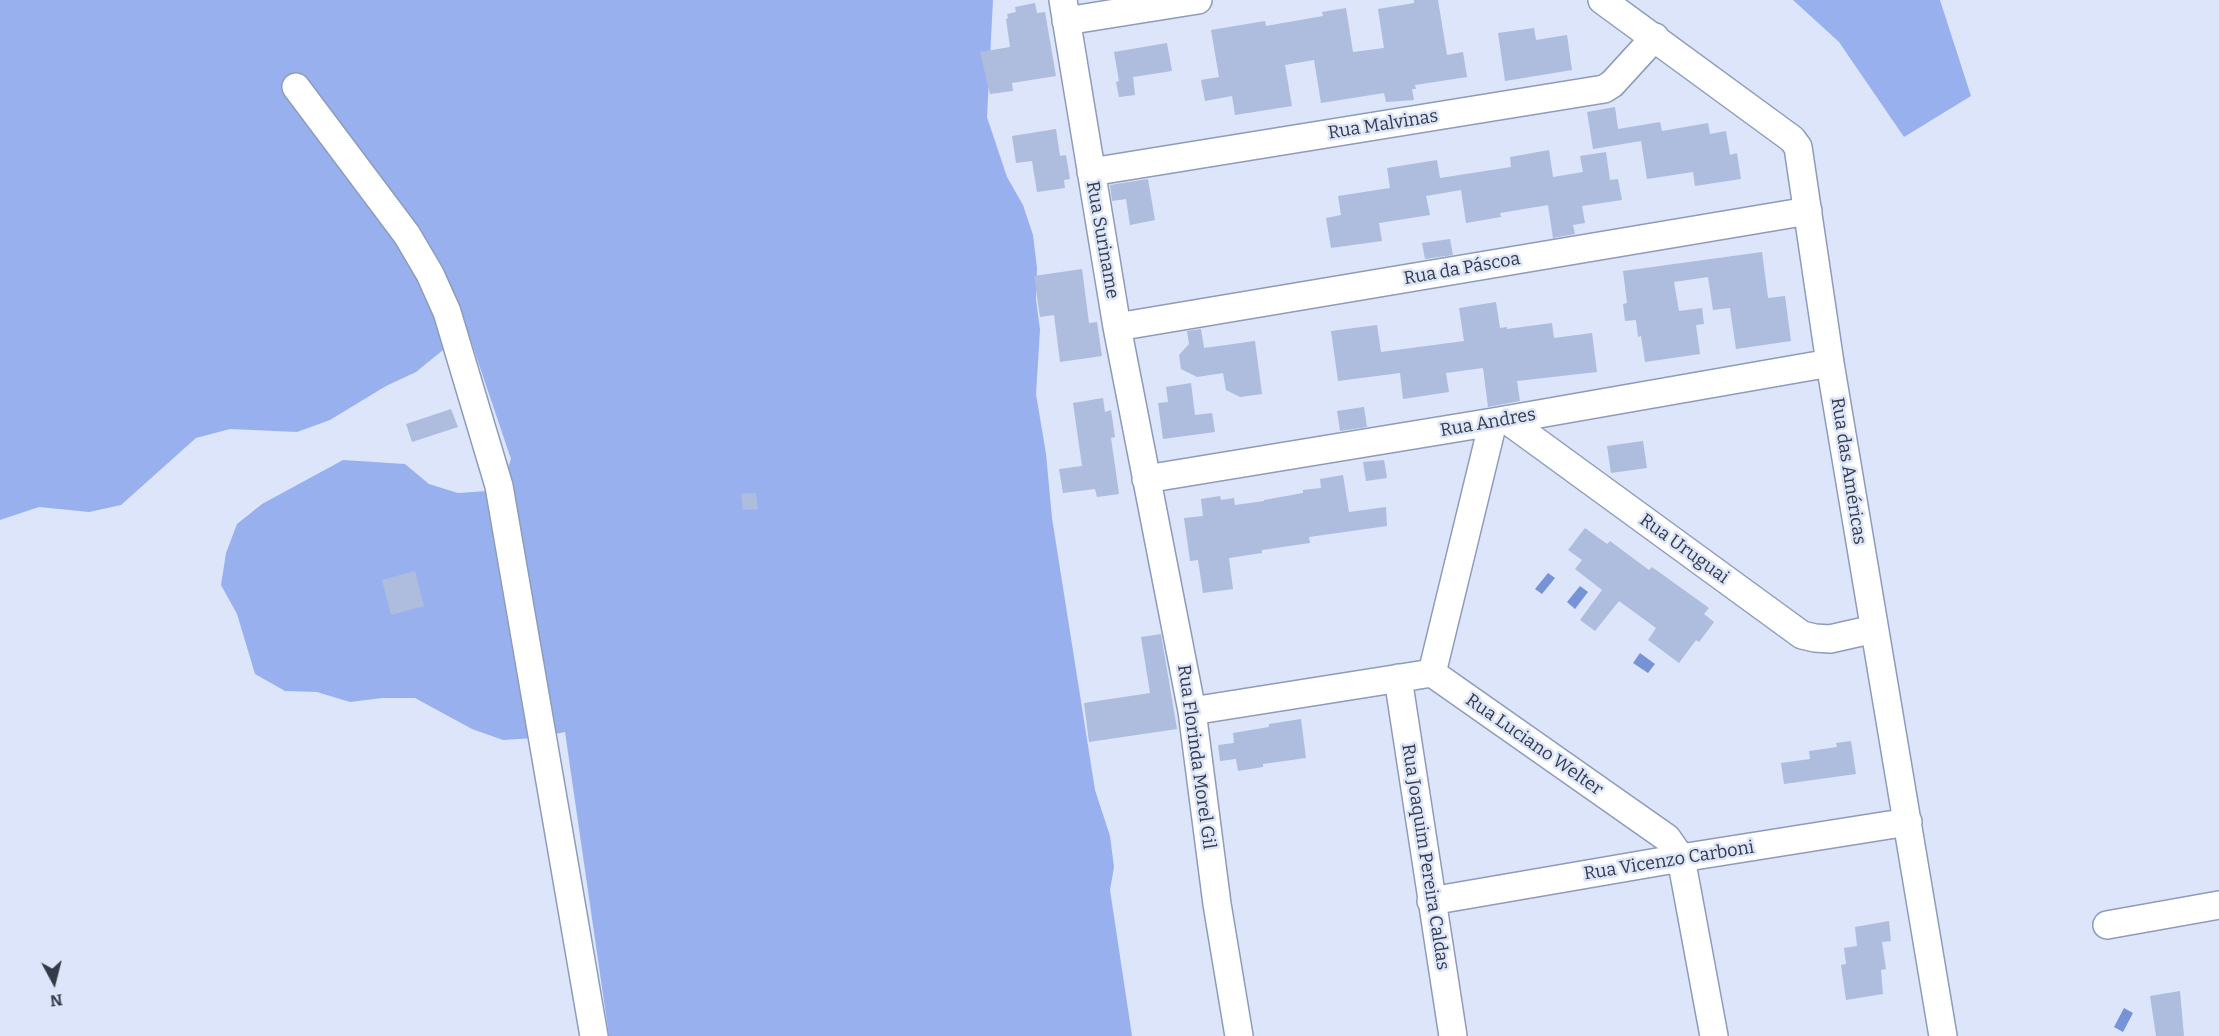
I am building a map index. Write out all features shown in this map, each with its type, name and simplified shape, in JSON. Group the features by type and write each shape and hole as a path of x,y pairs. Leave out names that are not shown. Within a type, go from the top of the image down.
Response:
{"street":[{"path":"1065,11 1198,0"},
{"name":"Rua das Américas","path":"1602,0 1792,139 1798,147 1830,363 1943,1036"},
{"name":"Rua Suriname","path":"1065,11 1117,327 1146,479"},
{"name":"Rua Malvinas","path":"1091,172 1604,88 1612,84 1655,37"},
{"path":"296,87 407,235 430,274 447,312 499,486 594,1036"},
{"name":"Rua da Páscoa","path":"1117,327 1808,211"},
{"name":"Rua Andres","path":"1146,479 1500,421 1830,363"},
{"path":"1192,711 1432,673 1500,421"},
{"name":"Rua Uruguai","path":"1500,421 1802,635 1830,639 1874,629"},
{"name":"Rua Florinda Morel Gil","path":"1146,479 1192,711 1217,904 1239,1036"},
{"name":"Rua Luciano Welter","path":"1432,673 1667,838 1681,858 1714,1036"},
{"name":"Rua Joaquim Pereira Caldas","path":"1398,678 1453,1036"},
{"name":"Rua Vicenzo Carboni","path":"1431,901 1908,822"},
{"path":"2107,925 2219,905"}],"shaded area":[{"path":"0,0 993,0 987,117 1007,177 1023,205 1033,235 1040,330 1036,394 1046,454 1052,518 1095,790 1110,836 1114,867 1110,890 1132,1036 609,1036 565,732 535,738 503,740 472,729 415,698 382,698 350,702 317,692 285,691 255,674 237,614 221,585 226,553 237,524 262,504 343,460 405,464 429,484 458,493 487,491 508,468 511,459 469,335 443,350 416,372 386,386 330,420 297,432 230,429 196,438 121,505 89,512 39,507 0,520"},
{"path":"1793,0 1940,0 1971,96 1904,137 1839,42"},
{"path":"1548,573 1555,578 1542,594 1535,589"},
{"path":"1580,586 1588,592 1575,609 1567,602"},
{"path":"1640,653 1655,664 1648,673 1633,663"},
{"path":"2124,1008 2133,1013 2123,1032 2114,1027"}],"building":[{"path":"1414,0 1438,0 1447,55 1463,52 1467,77 1415,85 1416,89 1412,89 1414,100 1386,102 1384,93 1321,103 1314,60 1285,65 1292,106 1235,115 1232,96 1205,101 1201,80 1219,77 1211,30 1265,21 1266,26 1323,16 1322,12 1346,8 1353,52 1384,48 1378,9 1414,3"},
{"path":"1035,3 1037,13 1045,12 1056,76 1012,83 1013,91 990,94 980,52 1010,47 1007,14 1016,12 1015,7"},
{"path":"1534,28 1536,40 1567,35 1572,70 1505,81 1498,33"},
{"path":"1167,43 1172,71 1133,77 1135,95 1119,97 1114,52"},
{"path":"1615,107 1618,129 1660,122 1662,131 1708,123 1710,134 1726,131 1730,155 1737,153 1741,179 1695,186 1693,172 1647,179 1641,141 1593,149 1587,112"},
{"path":"1056,129 1060,156 1066,155 1070,179 1064,180 1065,188 1037,192 1032,161 1016,163 1012,136"},
{"path":"1549,150 1553,177 1583,172 1580,156 1606,152 1610,180 1618,179 1622,200 1582,206 1585,223 1573,225 1575,234 1553,238 1548,205 1500,213 1501,217 1466,223 1461,190 1426,196 1430,215 1379,223 1382,241 1331,248 1326,218 1341,215 1338,196 1390,188 1387,168 1437,160 1440,178 1511,167 1510,157"},
{"path":"1148,179 1155,220 1130,225 1126,199 1112,201 1110,185"},
{"path":"1450,239 1453,255 1425,259 1422,243"},
{"path":"1762,252 1768,298 1785,296 1791,341 1736,349 1730,308 1713,310 1708,277 1674,282 1679,311 1702,308 1704,324 1696,325 1700,354 1645,362 1636,320 1625,321 1623,304 1627,303 1623,271"},
{"path":"1082,269 1089,323 1097,322 1102,356 1060,362 1054,315 1040,317 1034,276"},
{"path":"1496,302 1500,328 1552,323 1554,338 1592,333 1597,372 1517,381 1520,401 1488,407 1483,368 1446,373 1449,392 1403,399 1400,373 1338,381 1331,331 1377,325 1381,352 1464,341 1459,308"},
{"path":"1201,329 1204,348 1255,341 1262,394 1240,397 1226,390 1223,373 1197,377 1181,369 1179,355 1189,344 1187,331"},
{"path":"1191,383 1195,415 1212,413 1215,432 1163,439 1158,403 1168,402 1166,387"},
{"path":"1103,398 1105,412 1111,410 1115,437 1111,438 1119,494 1097,497 1095,489 1063,493 1059,469 1082,466 1073,403"},
{"path":"1364,407 1367,427 1340,431 1337,411"},
{"path":"451,409 458,427 412,442 406,424"},
{"path":"1643,441 1647,468 1611,473 1607,446"},
{"path":"1384,460 1387,478 1366,481 1363,462"},
{"path":"1343,475 1349,512 1386,507 1387,526 1309,537 1310,543 1262,550 1262,553 1229,558 1233,589 1203,593 1198,560 1190,561 1184,518 1203,516 1201,499 1220,496 1221,500 1234,498 1235,505 1264,501 1303,493 1303,490 1321,488 1320,479"},
{"path":"756,493 758,509 743,510 741,494"},
{"path":"1585,528 1607,544 1610,541 1649,570 1652,567 1709,608 1704,614 1714,622 1699,642 1696,640 1679,663 1648,640 1656,628 1619,601 1595,631 1580,620 1602,590 1575,569 1582,560 1568,550"},
{"path":"415,571 424,606 391,615 382,580"},
{"path":"1161,634 1177,729 1089,742 1084,703 1150,693 1141,637"},
{"path":"1301,719 1306,758 1263,764 1263,767 1238,771 1236,759 1220,761 1218,745 1234,743 1233,733"},
{"path":"1851,741 1856,774 1784,784 1781,763 1810,759 1809,751 1837,747 1836,743"},
{"path":"1889,921 1891,941 1882,942 1886,969 1881,970 1883,994 1846,1000 1841,965 1846,964 1844,948 1857,946 1855,927"},
{"path":"2180,991 2184,1036 2156,1036 2150,996"}]}
